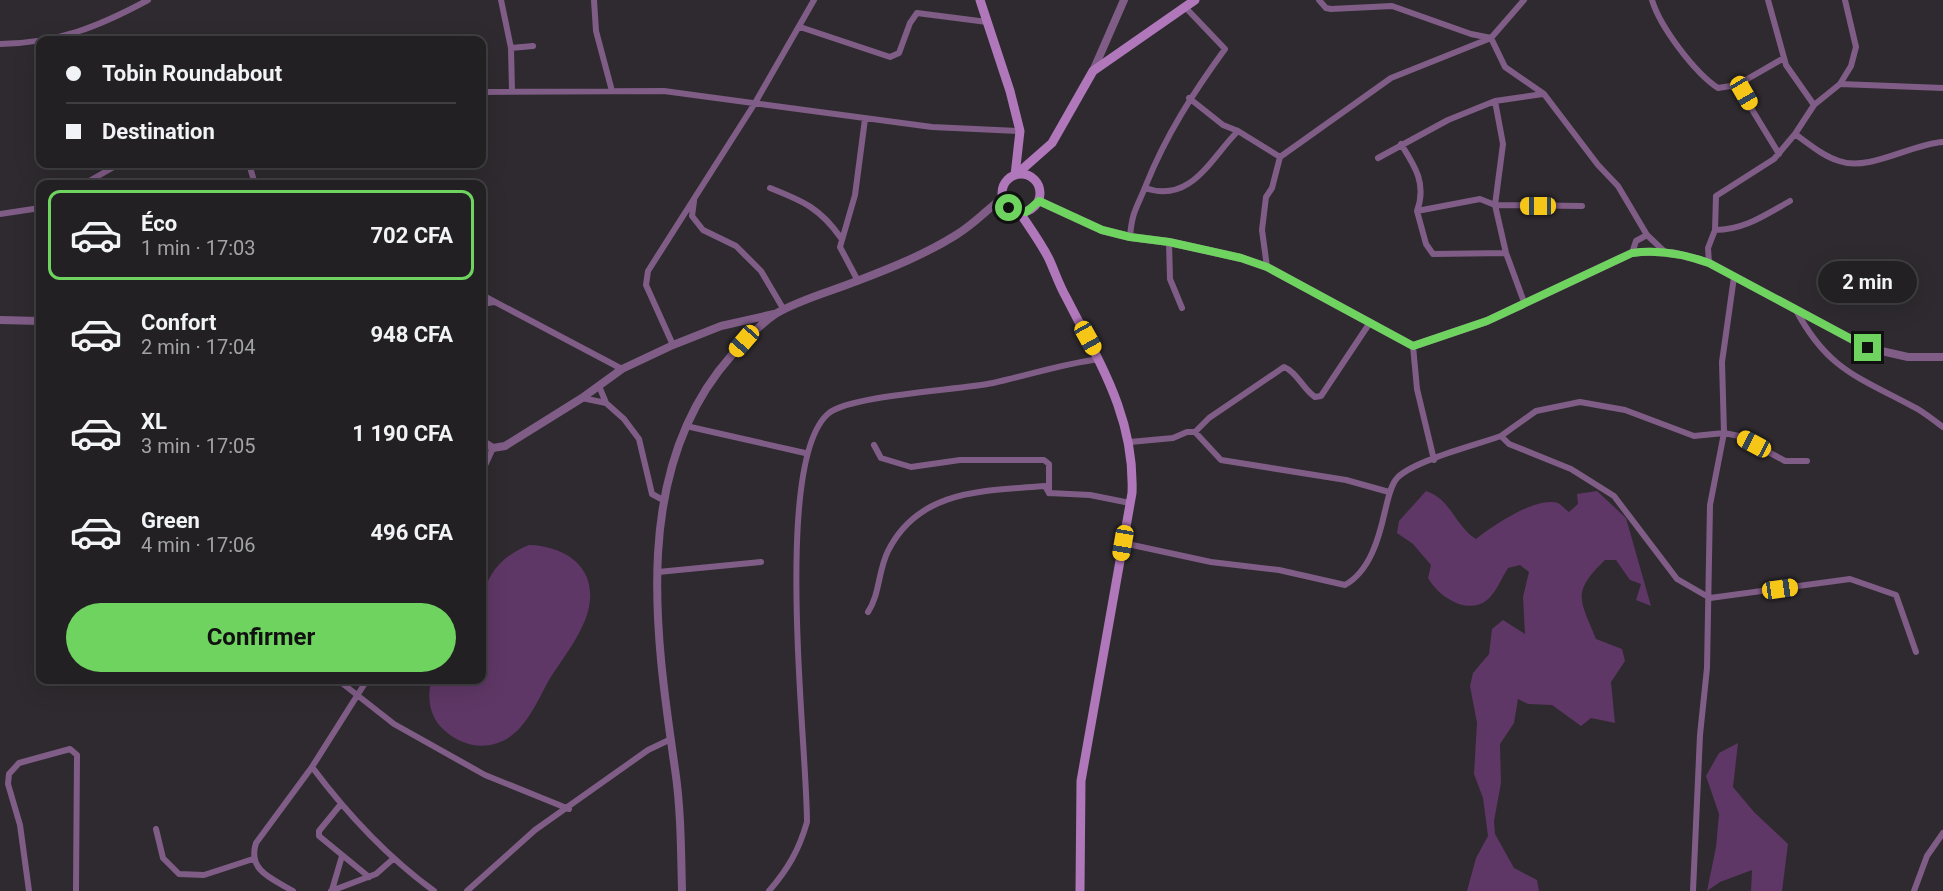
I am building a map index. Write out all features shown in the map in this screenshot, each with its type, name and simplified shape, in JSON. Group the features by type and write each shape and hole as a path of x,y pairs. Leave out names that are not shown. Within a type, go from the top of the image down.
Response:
{"main road":[{"path":"981,0 1010,91 1020,131 1016,174"},
{"path":"1080,891 1081,781 1130,503 1133,470 1130,442 1099,359 1065,296 1049,259 1020,213 1009,208 1002,198 1004,184 1052,143 1093,71 1195,0"},
{"path":"1016,174 1027,175 1036,181 1040,190 1039,201 1031,210 1020,213"}],"street":[{"path":"66,36 88,30 148,0"},
{"path":"501,0 511,48 512,91"},
{"path":"594,0 596,31 612,91"},
{"path":"673,345 660,321 645,278 755,103 814,0"},
{"path":"1093,71 1124,0"},
{"path":"1319,0 1326,8 1331,9 1392,6 1471,34 1491,38"},
{"path":"1267,267 1262,230 1266,198 1272,188 1280,158 1390,78 1491,38 1524,0"},
{"path":"1652,0 1659,15 1700,75 1718,88 1737,85 1784,58"},
{"path":"1768,0 1791,75 1814,105"},
{"path":"1709,263 1708,248 1715,230 1715,200 1719,192 1779,154 1814,105 1840,84 1851,66 1856,47 1845,2 1853,0"},
{"path":"1130,237 1132,214 1165,140 1189,98 1225,50 1185,7"},
{"path":"800,27 890,57 899,53 910,23 917,13 987,22"},
{"path":"1491,38 1505,67 1544,94 1598,165 1618,186 1647,235 1667,253"},
{"path":"0,44 36,40"},
{"path":"511,48 533,46"},
{"path":"1840,84 1943,88"},
{"path":"1737,85 1779,154"},
{"path":"486,92 664,91 932,127 1020,131"},
{"path":"1378,158 1401,144 1495,100 1544,94"},
{"path":"1189,98 1223,125 1238,131 1280,158"},
{"path":"1495,100 1503,144 1495,206 1506,253 1524,302"},
{"path":"858,281 840,247 855,195 865,119"},
{"path":"1145,188 1160,193 1183,188 1197,178 1238,131"},
{"path":"1795,134 1828,157 1842,162 1858,163 1925,144 1943,142"},
{"path":"1401,144 1420,178 1421,199 1417,211 1426,244 1432,254 1506,253"},
{"path":"91,180 112,168"},
{"path":"770,188 808,203 831,224 841,238"},
{"path":"694,198 692,216 703,230 736,246 761,271 780,312"},
{"path":"486,444 493,448 505,446 582,398 622,369 673,345 721,326 780,312 858,281 957,235 1002,198"},
{"path":"1417,211 1480,199 1495,206 1582,206"},
{"path":"1039,201 1102,230 1241,258 1267,267 1413,346 1487,321 1632,253 1650,250 1688,255 1709,263 1868,348 1908,357 1943,357"},
{"path":"1715,230 1732,230 1745,226 1790,201"},
{"path":"0,214 36,209"},
{"path":"1632,253 1636,241 1647,235"},
{"path":"1169,242 1170,279 1182,308"},
{"path":"1693,891 1700,735 1707,668 1710,505 1724,433 1722,362 1734,277"},
{"path":"486,297 622,369"},
{"path":"486,303 495,302"},
{"path":"1796,310 1811,337 1847,372 1915,407 1943,427"},
{"path":"682,891 676,781 659,665 656,619 663,500 673,459 697,401 717,372 744,341 780,312"},
{"path":"0,320 36,321"},
{"path":"1130,442 1173,438 1187,432 1195,432 1209,418 1284,367 1289,369 1310,394 1315,397 1320,396 1369,324"},
{"path":"1413,346 1417,389 1434,460"},
{"path":"770,891 788,869 801,844 807,822 796,598 798,527 805,453 816,428 829,412 870,400 993,383 1060,364 1099,359"},
{"path":"599,386 606,403 624,419 639,438 652,494 663,500"},
{"path":"582,398 606,403"},
{"path":"1123,543 1211,562 1280,570 1345,585 1357,578 1365,568 1381,530 1389,492 1397,478 1434,460 1501,436 1536,411 1580,402 1625,410 1694,436 1724,433 1738,436 1785,461 1807,461"},
{"path":"686,426 805,453"},
{"path":"1195,432 1221,460 1346,480 1389,492"},
{"path":"1501,436 1509,444 1571,469 1614,496 1677,579 1710,598 1850,579 1896,595 1916,652"},
{"path":"874,445 881,458 911,467 960,460 1044,460 1049,465 1049,493"},
{"path":"486,463 493,448"},
{"path":"868,612 874,604 880,569 888,552 926,507 945,499 1014,488 1045,486 1049,493"},
{"path":"1049,493 1090,495 1130,503"},
{"path":"658,572 761,562"},
{"path":"344,684 394,724 485,776 569,809"},
{"path":"293,891 259,869 253,859 256,843 312,767 365,684"},
{"path":"467,891 535,830 569,809 641,755 669,740"},
{"path":"29,891 20,825 8,784 9,774 19,763 70,749 77,755 76,891"},
{"path":"312,767 341,804 393,859 434,891"},
{"path":"341,804 319,831 318,836 369,877"},
{"path":"156,829 163,858 179,874 204,874 253,859"},
{"path":"1914,891 1927,856 1943,833"},
{"path":"331,890 342,856"},
{"path":"331,890 369,877 393,859"}],"shaded area":[{"path":"1426,491 1441,500 1469,534 1476,539 1503,520 1527,508 1549,502 1558,503 1569,512 1578,504 1577,494 1597,491 1626,518 1651,606 1636,600 1641,584 1630,580 1616,560 1605,560 1587,581 1582,597 1596,639 1622,649 1625,661 1611,682 1615,723 1591,718 1581,726 1552,705 1528,704 1518,699 1514,723 1500,744 1501,783 1494,821 1495,834 1514,868 1537,880 1539,891 1467,891 1476,858 1488,836 1483,798 1474,774 1477,723 1470,686 1473,673 1489,654 1492,629 1503,620 1525,634 1523,597 1529,572 1520,565 1508,568 1493,593 1479,604 1462,605 1446,597 1428,578 1431,565 1413,544 1397,533 1399,521"},
{"path":"529,545 555,549 576,561 588,581 589,607 583,626 572,645 528,718 517,731 503,741 494,744 485,746 467,744 451,736 435,720 430,707 430,687 431,684 486,684 486,587 496,569 509,556"},
{"path":"1738,743 1733,787 1754,812 1788,844 1782,891 1751,891 1752,870 1720,882 1707,891 1716,847 1719,814 1706,776 1719,753"}],"route":[{"path":"1009,208 1014,212 1026,212 1036,206 1039,201 1102,230 1241,258 1281,274 1319,297 1413,346 1487,321 1632,253 1650,250 1688,255 1709,263 1868,348"}]}
